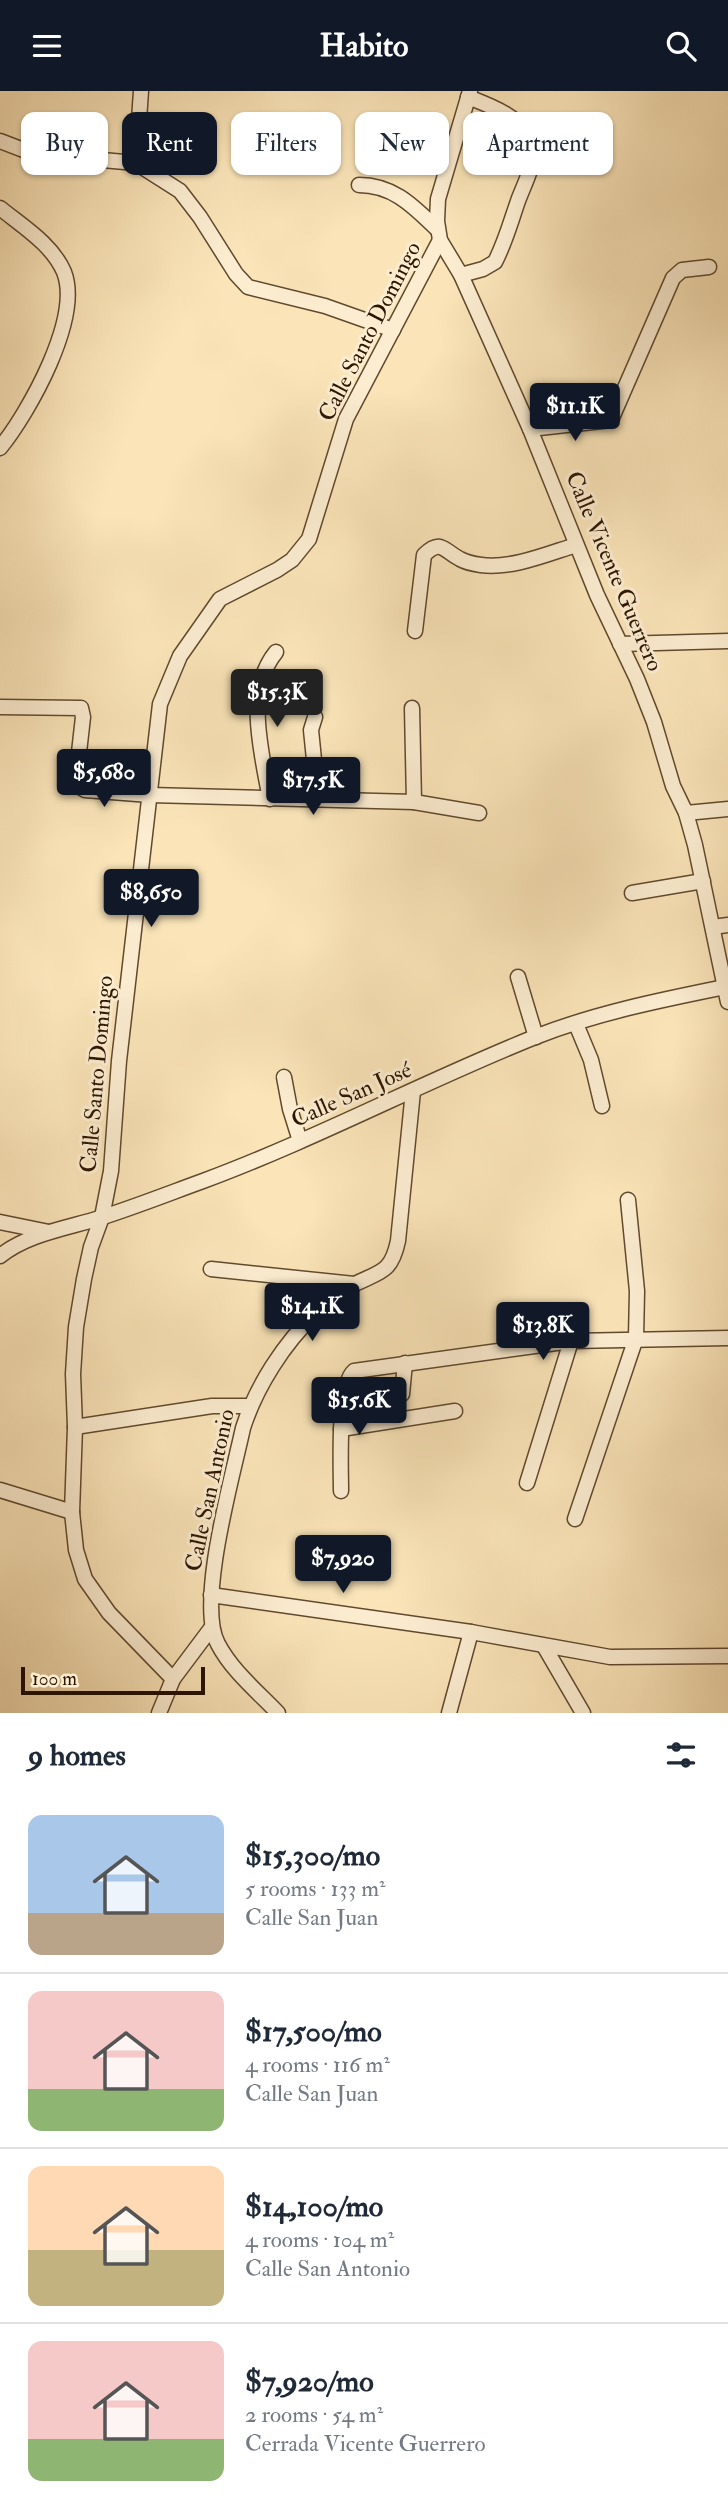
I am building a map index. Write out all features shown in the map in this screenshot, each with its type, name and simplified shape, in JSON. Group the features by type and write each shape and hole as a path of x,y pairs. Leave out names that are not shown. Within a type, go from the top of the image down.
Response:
{"street":[{"path":"140,112 141,91"},
{"path":"439,235 436,212 440,188 469,94 512,119 528,135 532,152 529,173 495,262 483,269 461,275"},
{"path":"0,141 34,154 122,162"},
{"path":"155,175 180,191 236,274 248,287 325,306 393,330"},
{"name":"Calle Vicente Guerrero","path":"359,185 392,191 405,199 439,235 461,275 530,429 576,545 638,679 654,722 673,786 686,813 703,881 720,926 724,987 728,1002"},
{"path":"0,208 41,241 54,256 63,271 68,288 65,324 41,381 16,428 0,448"},
{"name":"Calle Santo Domingo","path":"173,1679 109,1613 90,1588 79,1565 72,1512 76,1327 91,1247 102,1217 111,1171 118,1061 160,704 180,656 220,599 277,571 292,560 309,539 346,419 439,235"},
{"path":"530,429 611,420 673,278 682,270 709,267"},
{"path":"415,631 424,555 435,546 442,547 466,562 501,565 576,545"},
{"path":"620,644 728,641"},
{"path":"270,799 259,727 259,688 276,652"},
{"path":"0,707 79,707 83,713 76,775 80,787 85,790 150,795 414,802 479,813"},
{"path":"412,708 414,802"},
{"path":"316,717 311,730 318,799"},
{"path":"686,813 728,809"},
{"path":"632,893 703,881"},
{"path":"518,977 537,1037"},
{"name":"Calle San José","path":"0,1256 50,1232 102,1217 206,1180 537,1037 636,1005 724,987"},
{"path":"576,1024 591,1060 602,1107"},
{"path":"284,1077 300,1141"},
{"name":"Calle San Antonio","path":"212,1627 214,1564 250,1406 294,1336 336,1295 388,1268 395,1255 413,1091"},
{"path":"575,1518 636,1338 638,1291 628,1200"},
{"path":"0,1221 50,1232"},
{"path":"211,1269 354,1284"},
{"path":"341,1491 341,1429 345,1382 349,1375 363,1368 571,1341 728,1338"},
{"path":"527,1483 571,1341"},
{"path":"384,1405 402,1394 405,1363"},
{"path":"75,1427 212,1406 250,1406"},
{"path":"341,1429 455,1411"},
{"path":"0,1490 72,1512"},
{"path":"211,1595 471,1632 610,1657 728,1656"},
{"path":"159,1713 173,1679 212,1627"},
{"path":"212,1627 216,1642 222,1650 278,1713"},
{"path":"449,1713 471,1632"},
{"path":"544,1646 583,1713"}]}
